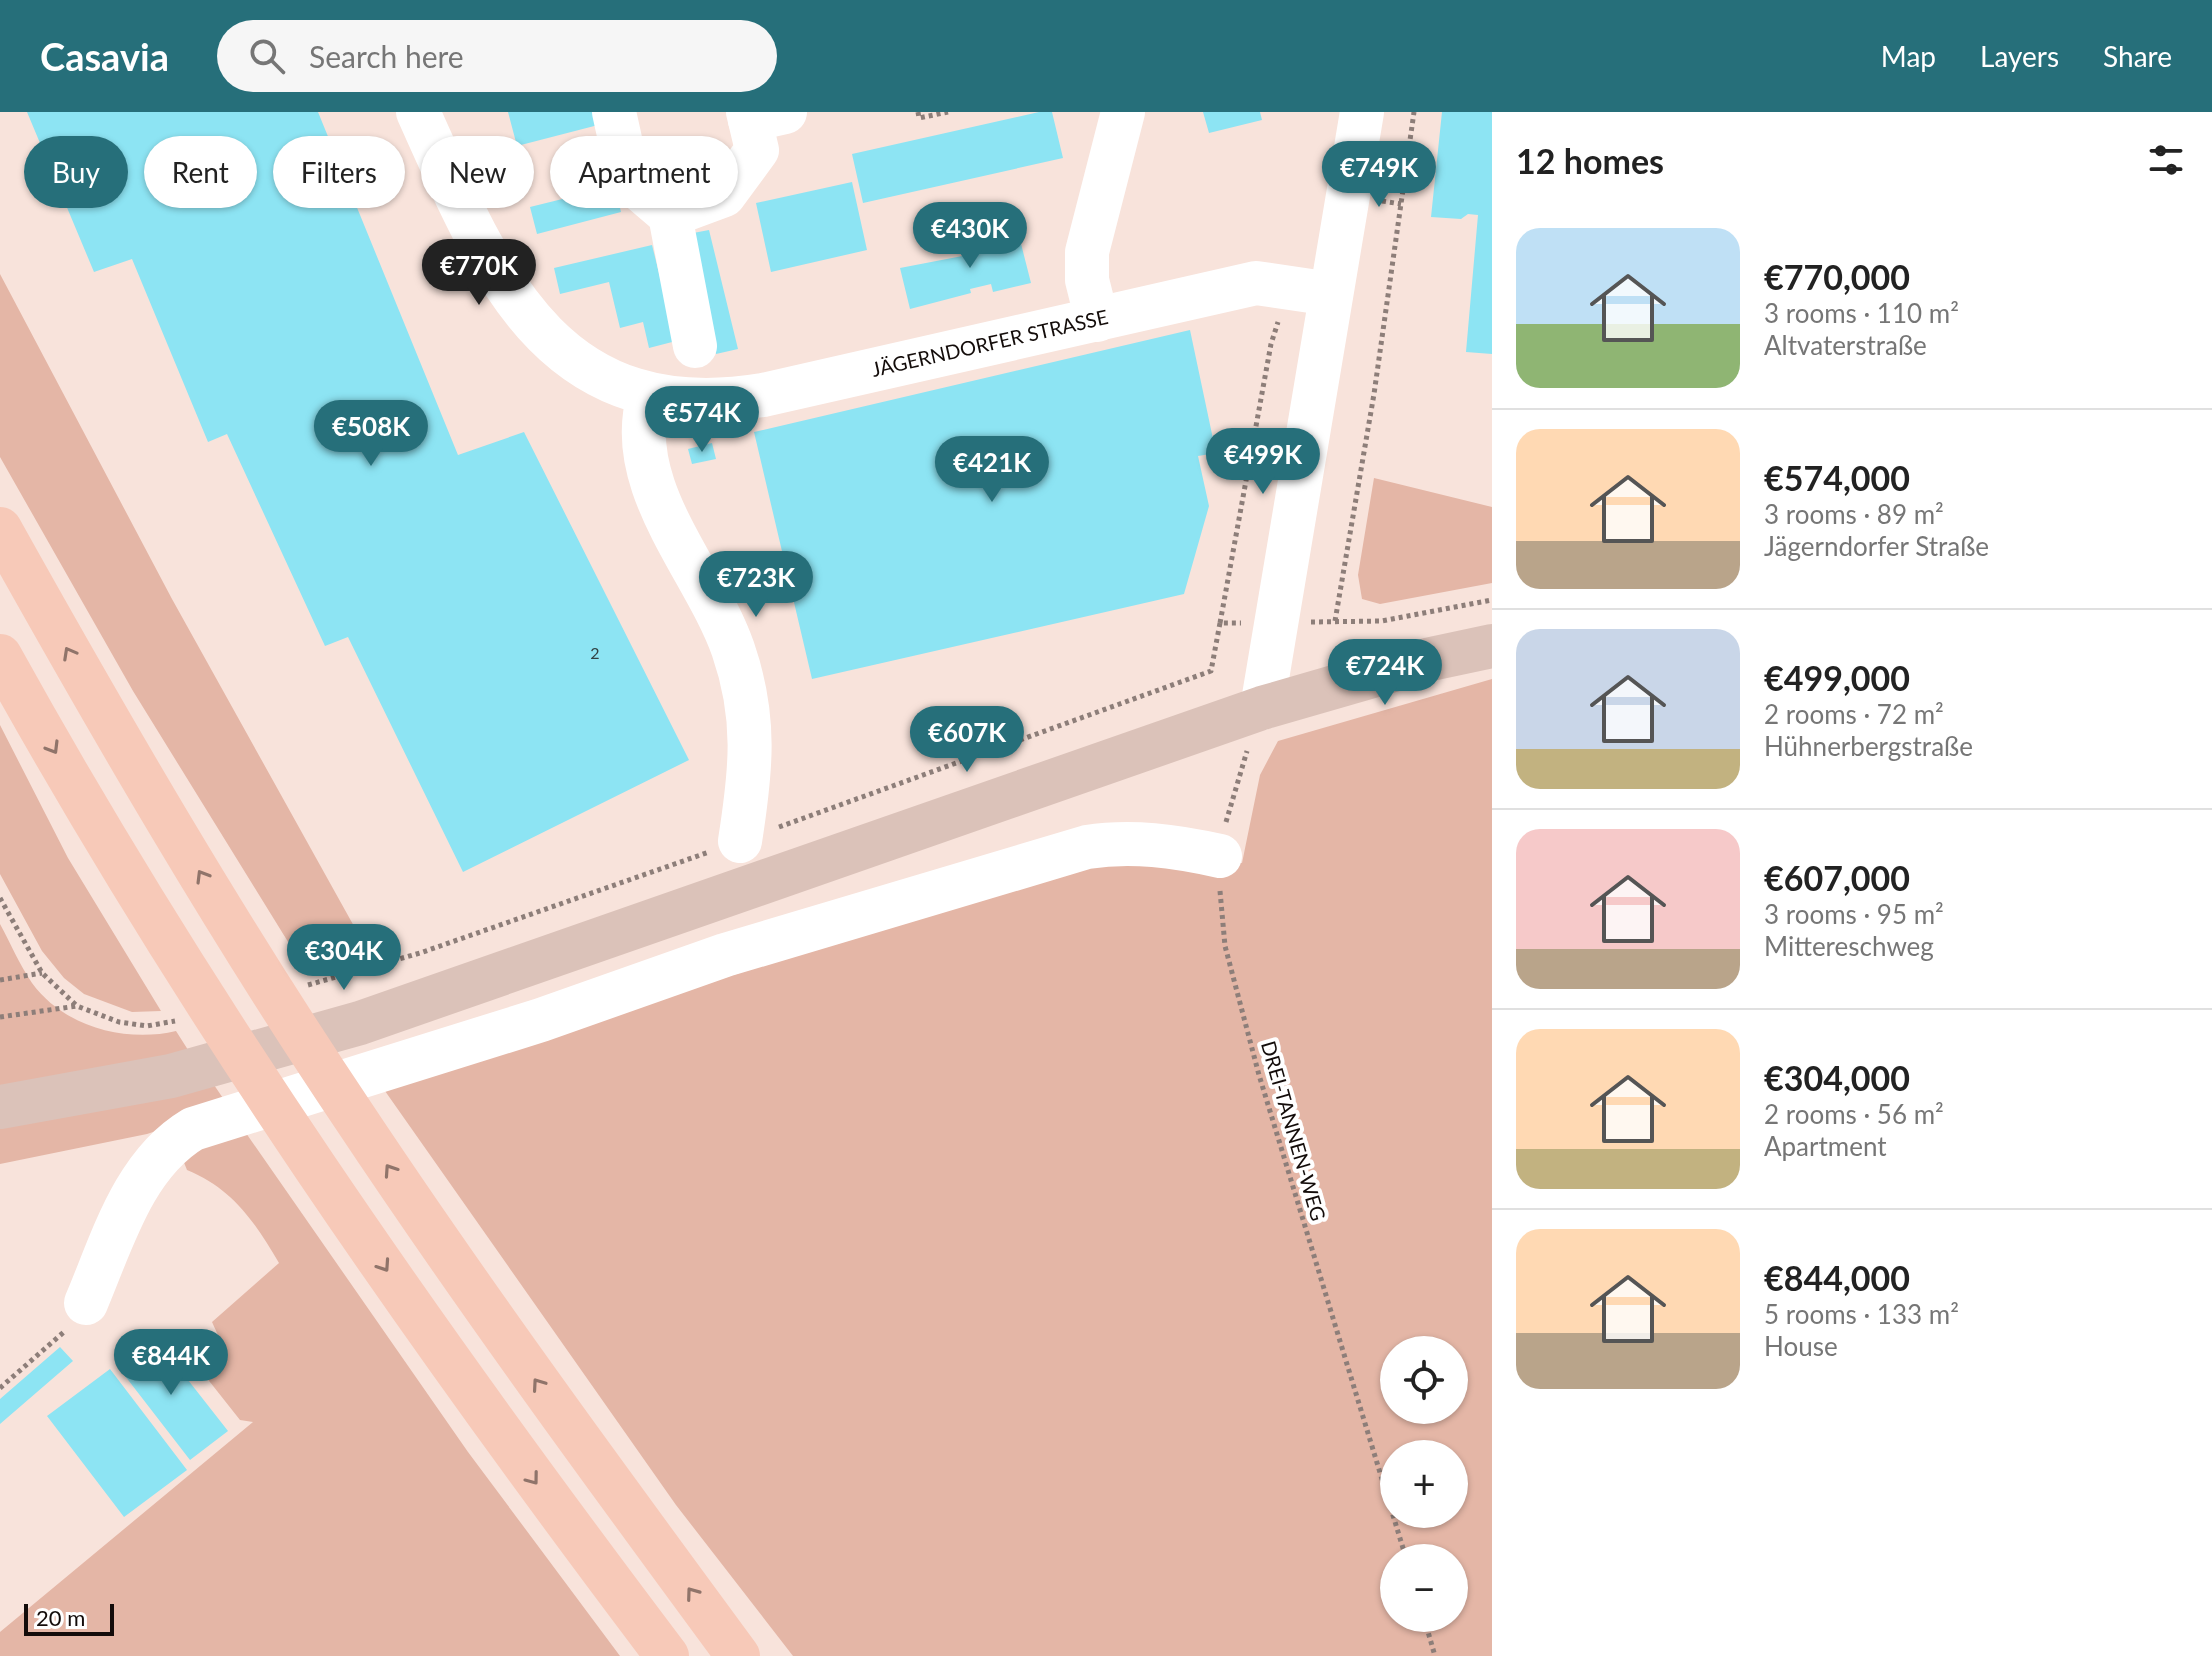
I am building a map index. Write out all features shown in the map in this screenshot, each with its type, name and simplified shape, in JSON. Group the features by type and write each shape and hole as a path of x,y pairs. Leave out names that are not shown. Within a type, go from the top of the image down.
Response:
{"highway":[{"path":"0,529 86,683 242,943 351,1113 551,1402 738,1656"},
{"path":"0,656 186,970 293,1132 500,1435 667,1656"}],"main road":[{"path":"0,1107 171,1076 360,1023 1262,708 1431,659 1492,646"}],"street":[{"name":"JÄGERNDORFER STRASSE","path":"418,112 475,231 512,295 535,326 559,351 587,369 649,396 718,403 763,395 1256,283 1331,294"},
{"path":"614,112 629,180 670,215 695,346"},
{"path":"1097,320 1087,280 1087,252 1123,112"},
{"path":"1262,708 1362,112"},
{"path":"670,215 724,195 757,150 761,115"},
{"path":"649,396 642,427 651,478 678,542 732,646 749,713 751,776 740,841"},
{"path":"86,1303 127,1209 153,1161 170,1143 193,1129 541,1020 725,955 1087,847 1118,843 1152,844 1220,856"}],"path":[{"path":"918,112 919,118 948,112"},
{"path":"1335,621 1372,408 1414,112"},
{"path":"420,953 1211,671 1271,344"},
{"path":"1220,623 1382,621 1492,600"},
{"name":"DREI-TANNEN-WEG","path":"1262,708 1233,795 1220,856 1225,946 1237,997 1402,1544"},
{"path":"0,898 42,973 77,1006"},
{"path":"0,980 42,973"},
{"path":"0,1388 76,1321 86,1303"},
{"path":"1428,1632 1435,1656"}],"shaded area":[{"path":"0,274 172,599 365,946 298,958 133,691 0,457"},
{"path":"1374,478 1492,507 1492,583 1380,604 1362,599 1358,575"},
{"path":"1492,679 1492,1656 793,1656 676,1505 385,1091 430,1073 1110,853 1242,863 1260,775 1278,741"},
{"path":"0,725 68,858 161,1011 132,1012 84,994 64,978 42,951 0,874"},
{"path":"0,924 32,983 61,1011 78,1021 117,1033 137,1035 176,1031 190,1053 0,1089"},
{"path":"212,1082 229,1107 147,1134 0,1164 0,1123"},
{"path":"239,1123 468,1452 620,1656 0,1656 0,1632 253,1422 240,1420 206,1377 210,1359 222,1344 212,1322 279,1263 241,1208 217,1187 187,1170 183,1160"}],"building":[{"path":"27,112 318,112 328,136 273,136 273,208 357,208 458,455 524,432 689,760 463,872 348,637 325,646 227,434 208,442 132,259 94,272 67,208 128,208 128,136 37,136"},
{"path":"508,112 599,112 602,124 534,142 534,136 514,136"},
{"path":"1039,112 1052,112 1063,158 863,203 852,154"},
{"path":"1203,112 1260,112 1262,120 1209,133"},
{"path":"1442,112 1492,112 1492,354 1466,352 1478,215 1468,214 1461,219 1431,217"},
{"path":"852,182 867,250 771,272 756,203"},
{"path":"550,202 550,208 620,208 621,212 537,234 530,208"},
{"path":"1016,224 1031,283 993,292 991,284 970,289 971,293 910,309 900,268 983,252 978,234"},
{"path":"709,230 738,349 716,354 688,234"},
{"path":"652,245 676,341 649,348 643,322 620,328 609,282 560,294 554,268"},
{"path":"1190,330 1216,453 1198,456 1209,506 1184,594 812,679 754,432"},
{"path":"712,443 716,459 692,464 688,449"},
{"path":"197,1329 212,1347 184,1369 169,1352"},
{"path":"152,1334 228,1431 190,1460 115,1363"},
{"path":"60,1347 73,1361 0,1424 0,1399"},
{"path":"110,1369 187,1470 124,1517 47,1416"}]}
